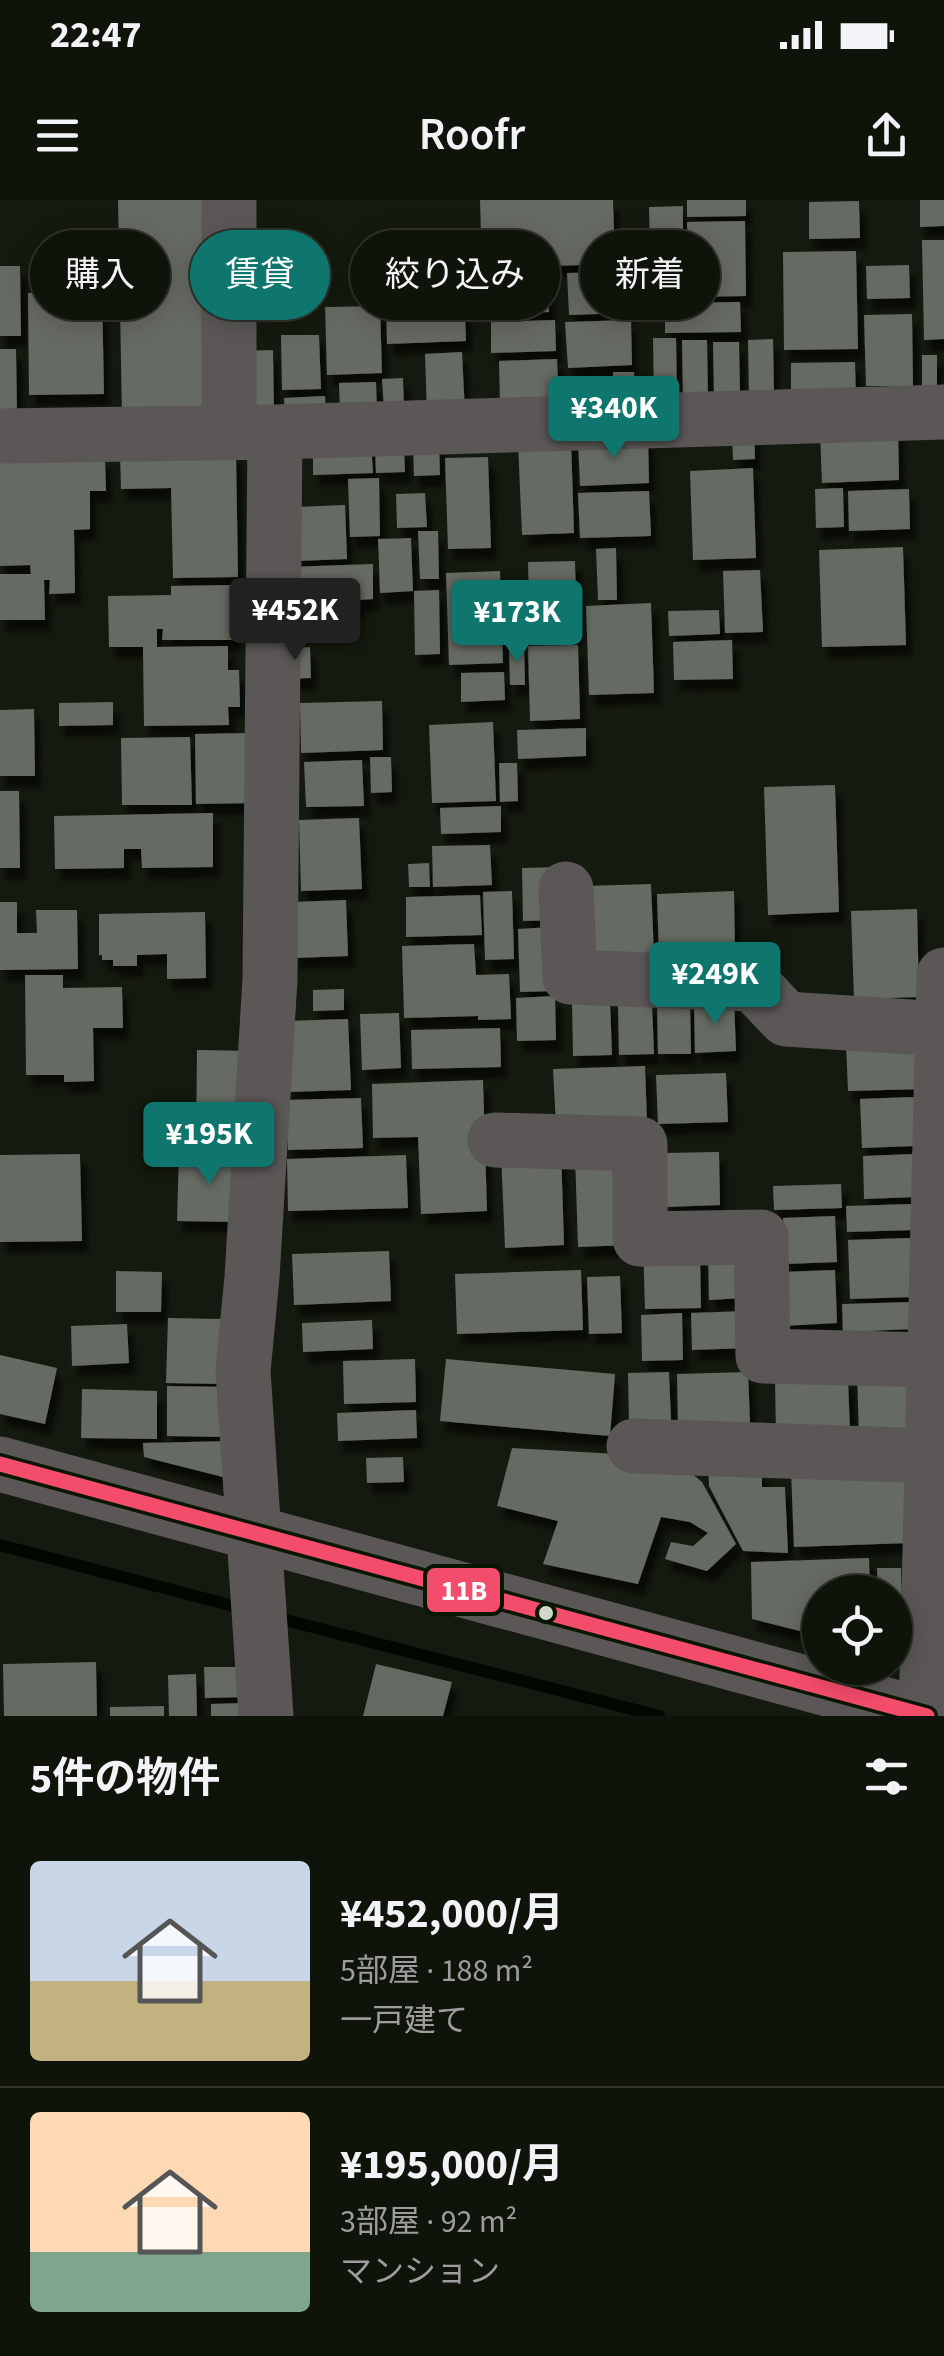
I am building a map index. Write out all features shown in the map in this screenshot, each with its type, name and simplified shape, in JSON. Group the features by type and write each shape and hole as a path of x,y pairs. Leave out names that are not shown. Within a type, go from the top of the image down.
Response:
{"street":[{"path":"229,200 252,433 270,979 243,1370 266,1716"},
{"path":"0,436 252,433 944,412"},
{"path":"566,889 570,977 753,984 786,1020 942,1030"},
{"path":"0,1464 926,1716 944,976"},
{"path":"496,1140 640,1144 640,1239 760,1237 763,1356 934,1360"},
{"path":"634,1446 932,1456"}],"building":[{"path":"118,200 202,200 203,230 190,230 190,320 204,320 206,413 122,415 120,320 170,320 170,230 119,230"},
{"path":"480,200 613,200 614,230 580,230 580,265 560,266 560,230 481,230"},
{"path":"687,200 746,200 746,216 687,217"},
{"path":"920,200 944,200 944,226 920,227"},
{"path":"859,201 860,238 809,239 809,202"},
{"path":"683,206 683,230 650,230 649,207"},
{"path":"745,221 746,296 720,296 720,230 687,230 687,222"},
{"path":"922,240 944,240 944,339 924,340"},
{"path":"856,251 858,349 784,350 783,252"},
{"path":"909,265 910,298 867,299 866,266"},
{"path":"0,266 20,266 21,336 0,336"},
{"path":"567,273 580,273 580,315 569,315"},
{"path":"28,293 30,320 103,320 104,394 29,395"},
{"path":"720,302 740,302 741,332 665,333 665,320 720,320"},
{"path":"330,307 350,307 350,320 380,320 382,373 327,375 325,320 330,320"},
{"path":"912,314 913,386 866,386 864,315"},
{"path":"387,320 465,320 466,341 387,344"},
{"path":"555,320 556,351 491,353 491,322"},
{"path":"631,320 632,365 568,368 565,322"},
{"path":"281,335 319,335 321,389 282,390"},
{"path":"653,338 676,338 677,402 654,403"},
{"path":"773,339 774,397 749,397 748,340"},
{"path":"682,340 707,340 708,399 683,399"},
{"path":"713,342 739,342 740,395 714,396"},
{"path":"0,349 16,349 17,413 0,413"},
{"path":"273,350 274,413 244,414 242,351"},
{"path":"462,352 465,413 427,415 425,354"},
{"path":"922,355 937,355 937,387 922,388"},
{"path":"557,359 559,403 500,405 499,361"},
{"path":"855,362 856,399 791,400 791,363"},
{"path":"613,372 634,372 635,399 613,400"},
{"path":"403,378 404,409 384,409 382,379"},
{"path":"376,382 377,411 340,412 339,383"},
{"path":"325,396 326,412 285,414 284,398"},
{"path":"898,430 899,480 822,483 820,432"},
{"path":"732,431 754,431 755,459 733,460"},
{"path":"648,437 649,483 580,486 578,440"},
{"path":"571,440 574,533 522,535 518,442"},
{"path":"371,443 373,473 313,475 313,445"},
{"path":"439,443 440,475 414,476 413,444"},
{"path":"404,448 405,472 376,473 375,449"},
{"path":"236,453 238,577 173,578 171,488 121,489 120,454"},
{"path":"105,457 106,491 90,491 90,529 74,530 75,593 49,594 50,580 44,580 45,620 0,620 0,574 31,574 30,565 0,566 0,461"},
{"path":"488,457 491,548 448,549 445,458"},
{"path":"753,468 756,558 693,560 690,471"},
{"path":"379,478 380,536 350,537 348,479"},
{"path":"843,488 844,527 816,528 815,489"},
{"path":"909,489 910,529 849,531 848,491"},
{"path":"649,491 651,536 580,538 578,493"},
{"path":"425,493 427,527 397,528 396,494"},
{"path":"345,505 347,559 296,561 294,507"},
{"path":"418,531 438,531 439,579 420,579"},
{"path":"411,538 413,591 380,593 378,539"},
{"path":"903,547 906,645 822,647 819,550"},
{"path":"616,548 617,600 598,600 596,549"},
{"path":"575,561 577,635 530,637 528,562"},
{"path":"373,564 373,599 359,600 359,609 304,611 304,599 290,600 289,567"},
{"path":"760,570 763,632 725,633 723,571"},
{"path":"500,571 503,663 449,665 446,573"},
{"path":"233,585 234,640 162,640 163,629 157,629 157,647 228,646 228,670 239,670 240,707 228,707 229,725 144,726 143,647 109,647 108,596 171,595 171,586"},
{"path":"439,590 440,654 415,655 414,591"},
{"path":"651,603 654,693 589,695 586,606"},
{"path":"719,610 720,634 669,636 668,611"},
{"path":"732,640 733,679 674,680 673,642"},
{"path":"509,645 524,645 525,685 510,685"},
{"path":"578,645 580,719 530,721 528,646"},
{"path":"310,647 311,678 280,679 279,648"},
{"path":"504,672 505,700 461,702 461,673"},
{"path":"382,701 383,750 301,753 300,703"},
{"path":"113,702 113,725 59,726 59,703"},
{"path":"34,709 35,776 0,776 0,710"},
{"path":"493,722 496,801 432,803 429,725"},
{"path":"586,728 586,756 518,759 517,730"},
{"path":"250,733 252,803 196,804 195,734"},
{"path":"190,737 192,805 122,805 121,738"},
{"path":"370,757 391,757 392,792 371,793"},
{"path":"362,760 364,806 306,807 304,762"},
{"path":"499,763 517,763 518,801 500,802"},
{"path":"835,785 839,912 768,915 764,787"},
{"path":"0,791 19,791 20,868 0,868"},
{"path":"501,806 501,832 441,834 440,808"},
{"path":"213,813 213,867 142,868 141,849 124,849 124,868 55,869 54,816"},
{"path":"359,818 362,889 301,891 299,820"},
{"path":"490,845 492,885 433,887 432,846"},
{"path":"429,863 430,887 409,887 408,864"},
{"path":"560,867 562,920 523,921 522,868"},
{"path":"651,884 654,955 587,957 584,886"},
{"path":"512,891 514,959 485,960 483,892"},
{"path":"734,891 735,955 659,957 657,894"},
{"path":"480,895 482,935 406,937 406,897"},
{"path":"346,900 348,956 293,958 292,902"},
{"path":"0,902 17,902 17,933 37,933 36,910 77,910 78,969 0,970"},
{"path":"917,909 919,997 854,999 851,911"},
{"path":"205,912 206,978 167,979 167,954 137,955 137,966 113,966 113,960 102,960 99,955 99,914"},
{"path":"553,927 555,991 520,992 518,929"},
{"path":"474,944 476,975 509,974 511,1019 404,1018 402,946"},
{"path":"25,975 63,975 63,988 122,987 123,1028 93,1028 94,1081 64,1082 64,1075 26,1075"},
{"path":"344,989 344,1010 313,1011 313,990"},
{"path":"555,996 556,1040 517,1041 516,998"},
{"path":"610,1000 612,1055 573,1056 572,1001"},
{"path":"734,1001 736,1051 695,1053 694,1003"},
{"path":"690,1002 691,1054 658,1054 657,1003"},
{"path":"652,1003 654,1054 619,1055 618,1005"},
{"path":"399,1013 401,1068 362,1070 360,1014"},
{"path":"348,1019 351,1090 288,1092 286,1021"},
{"path":"500,1028 501,1067 412,1069 411,1030"},
{"path":"920,1041 922,1089 848,1091 846,1044"},
{"path":"197,1050 263,1051 236,1146 196,1145"},
{"path":"645,1066 647,1122 556,1125 553,1069"},
{"path":"726,1073 728,1122 658,1124 656,1075"},
{"path":"483,1080 487,1211 421,1214 418,1137 373,1138 372,1084"},
{"path":"914,1097 915,1146 862,1148 860,1099"},
{"path":"361,1098 363,1148 288,1150 286,1100"},
{"path":"151,1122 185,1123 185,1147 150,1147"},
{"path":"561,1150 564,1245 505,1248 501,1152"},
{"path":"179,1151 240,1152 239,1222 177,1221"},
{"path":"719,1152 720,1205 666,1207 664,1153"},
{"path":"627,1153 630,1245 578,1247 575,1155"},
{"path":"80,1154 82,1241 0,1242 0,1155"},
{"path":"914,1154 915,1197 864,1199 863,1156"},
{"path":"406,1155 408,1208 288,1211 287,1159"},
{"path":"841,1184 842,1208 774,1210 773,1186"},
{"path":"912,1204 913,1230 847,1232 846,1206"},
{"path":"835,1216 837,1262 785,1264 783,1218"},
{"path":"910,1238 912,1297 850,1299 848,1240"},
{"path":"643,1244 700,1254 701,1308 645,1309"},
{"path":"743,1247 744,1298 709,1300 708,1249"},
{"path":"389,1251 391,1301 294,1305 292,1254"},
{"path":"581,1270 583,1330 457,1334 455,1274"},
{"path":"835,1270 837,1323 782,1326 781,1272"},
{"path":"116,1271 162,1272 161,1312 116,1312"},
{"path":"620,1276 622,1333 589,1334 587,1277"},
{"path":"912,1302 913,1329 843,1332 842,1304"},
{"path":"746,1311 747,1348 692,1350 691,1313"},
{"path":"682,1313 683,1360 642,1361 641,1315"},
{"path":"168,1318 223,1319 222,1384 166,1383"},
{"path":"372,1320 373,1349 303,1352 302,1323"},
{"path":"127,1324 129,1363 72,1366 71,1326"},
{"path":"0,1355 57,1368 45,1424 0,1414"},
{"path":"415,1359 416,1402 344,1404 343,1361"},
{"path":"446,1359 615,1374 610,1436 440,1421"},
{"path":"911,1368 913,1438 859,1439 857,1369"},
{"path":"669,1372 671,1421 629,1423 628,1373"},
{"path":"748,1372 750,1423 678,1425 677,1374"},
{"path":"848,1378 850,1433 776,1436 775,1380"},
{"path":"167,1386 227,1387 226,1437 167,1436"},
{"path":"82,1389 157,1391 157,1439 81,1438"},
{"path":"416,1410 417,1438 338,1441 337,1413"},
{"path":"234,1441 235,1480 144,1457 143,1443"},
{"path":"512,1448 617,1454 684,1467 702,1482 736,1544 707,1571 665,1559 671,1542 693,1546 708,1533 690,1522 661,1517 638,1584 543,1564 558,1521 497,1506"},
{"path":"403,1457 404,1482 367,1483 366,1458"},
{"path":"708,1457 762,1472 762,1487 785,1487 788,1553 743,1551 709,1486"},
{"path":"905,1467 908,1543 794,1547 791,1470"},
{"path":"869,1558 870,1575 802,1575 802,1632 752,1619 751,1562"},
{"path":"877,1568 901,1568 901,1575 877,1575"},
{"path":"96,1662 97,1716 4,1716 3,1664"},
{"path":"376,1664 452,1682 443,1716 363,1716"},
{"path":"204,1667 244,1667 245,1697 205,1698"},
{"path":"196,1674 197,1716 169,1716 168,1675"},
{"path":"246,1703 246,1716 211,1716 211,1704"},
{"path":"164,1706 164,1716 110,1716 110,1707"}],"waterway":[{"path":"0,1545 245,1609"},
{"path":"274,1617 659,1716"}],"transit line":[{"name":"11B","path":"0,1464 927,1716"}]}
